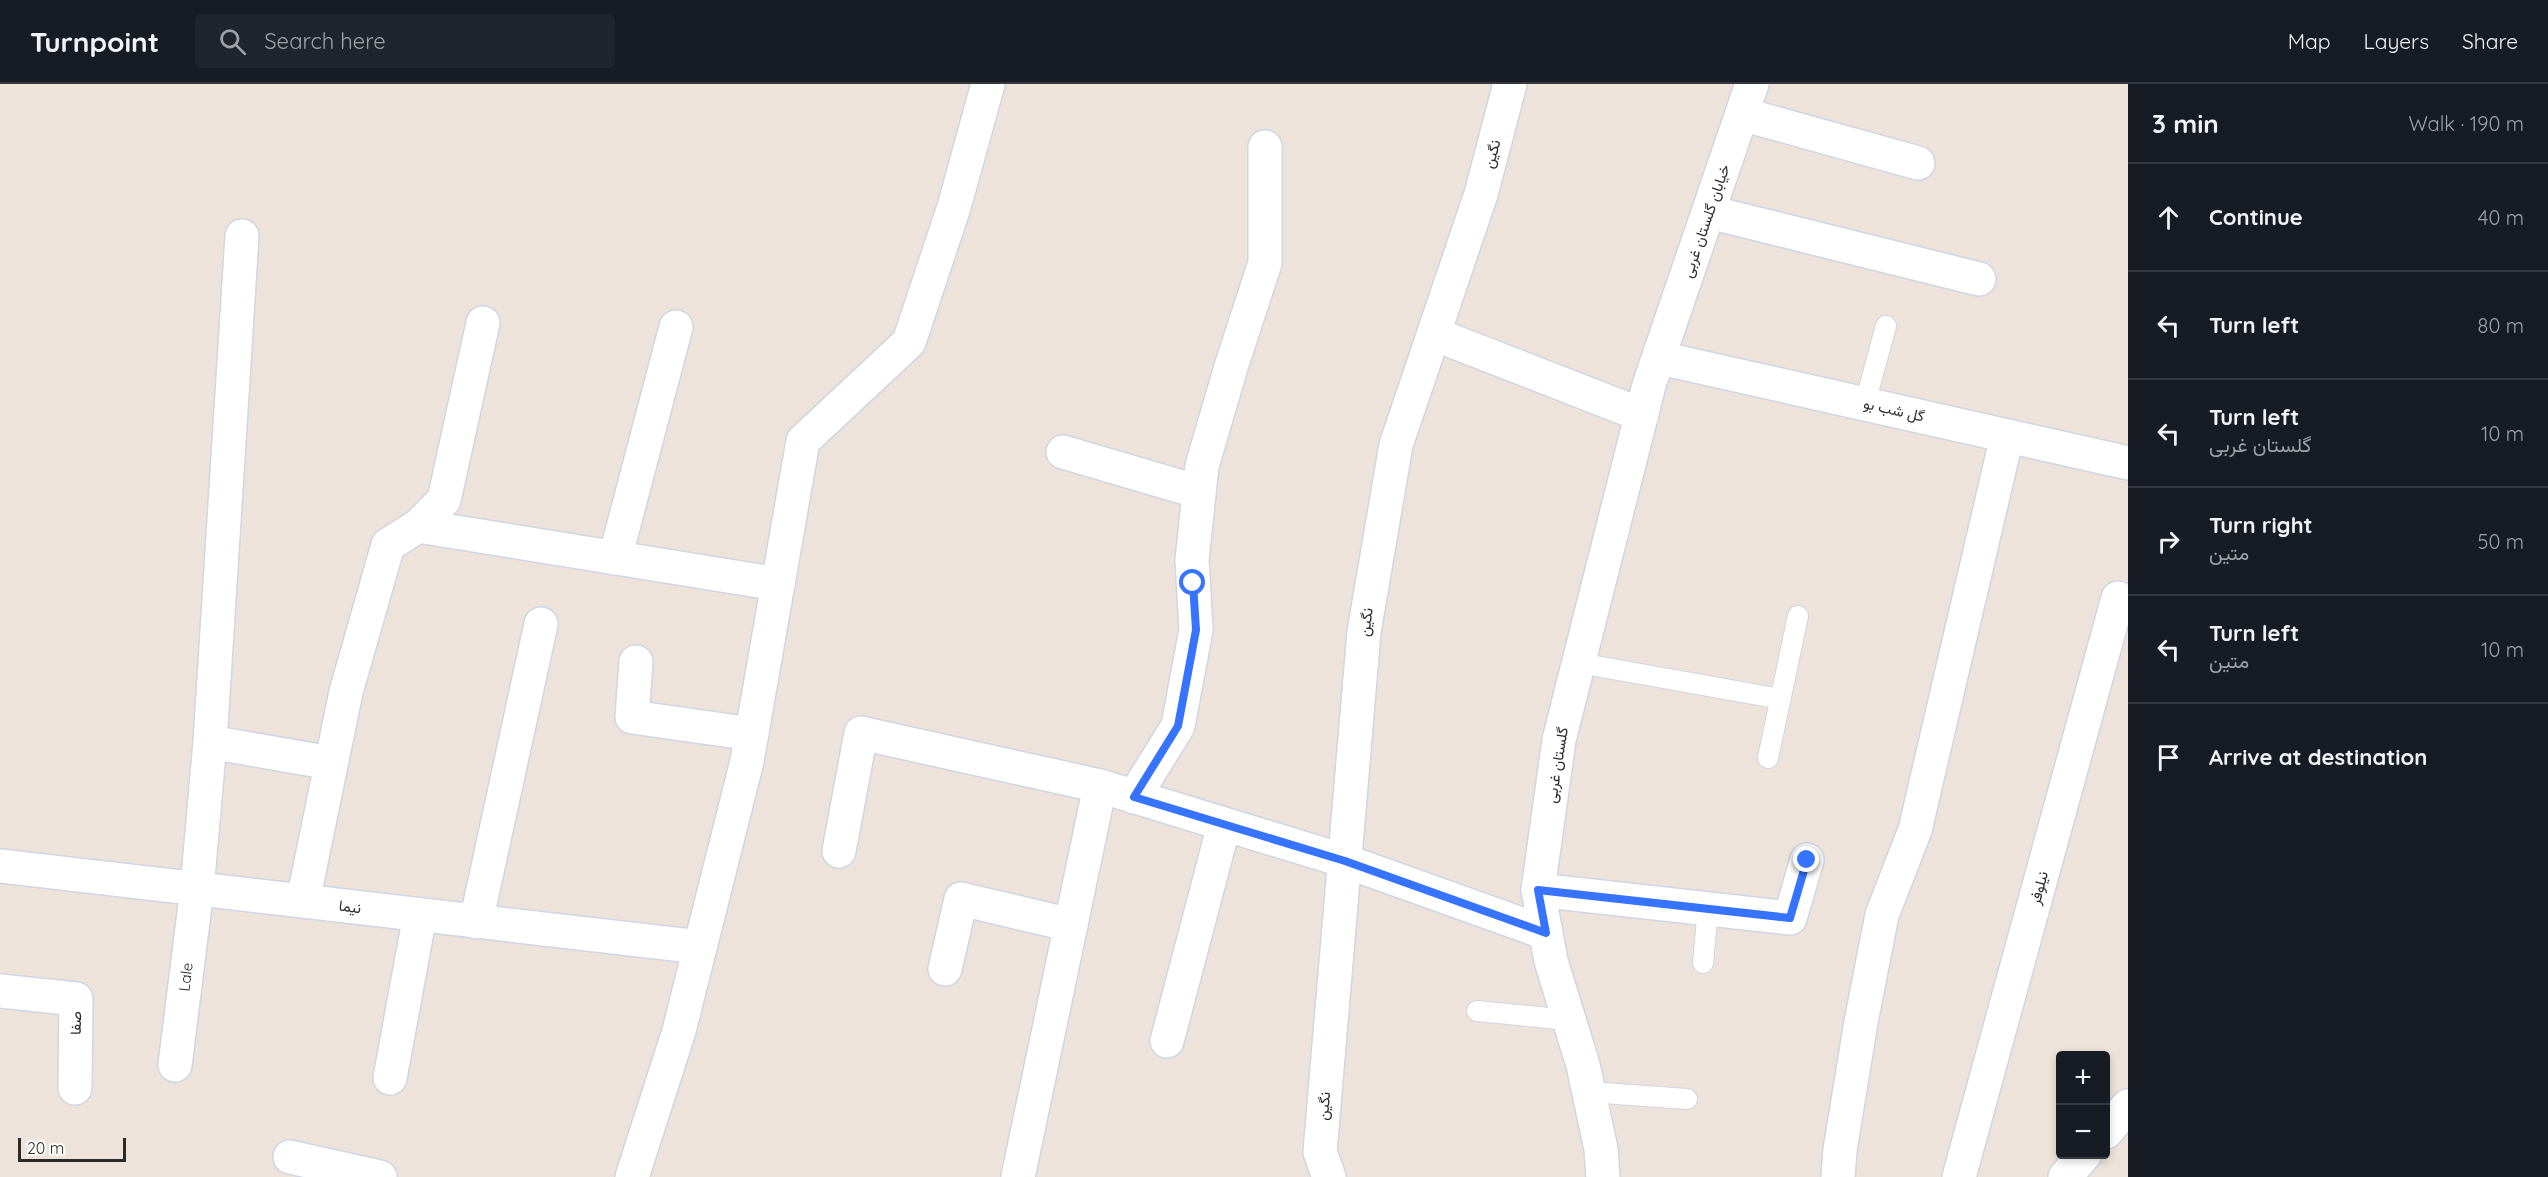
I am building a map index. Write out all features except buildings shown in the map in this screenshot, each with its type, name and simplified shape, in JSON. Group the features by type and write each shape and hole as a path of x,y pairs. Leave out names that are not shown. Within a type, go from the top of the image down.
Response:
{"street":[{"path":"632,1177 679,1030 752,734 803,441 909,342 954,207 988,84"},
{"name":"نگین","path":"1329,1177 1320,1152 1366,621 1396,445 1481,194 1510,84"},
{"path":"1747,99 1918,163"},
{"name":"خیابان گلستان غربی","path":"1660,358 1747,99"},
{"path":"1134,797 1178,726 1196,630 1192,560 1202,466 1265,263 1264,147"},
{"path":"1709,212 1979,279"},
{"name":"Lale","path":"175,1065 197,889 210,742 242,236"},
{"path":"303,901 346,693 388,545 418,526 444,500 483,323"},
{"path":"615,558 676,327"},
{"path":"1434,334 1642,415"},
{"name":"گل شب بو","path":"1660,358 2128,463"},
{"name":"گلستان غربی","path":"1603,1177 1601,1149 1589,1092 1551,961 1538,890 1559,740 1649,385 1660,358"},
{"path":"1838,1177 1853,1068 1882,915 1915,830 2007,436"},
{"path":"1063,452 1199,492"},
{"path":"418,526 778,584"},
{"name":"نیلوفر","path":"1959,1177 2118,598"},
{"path":"476,922 541,624"},
{"path":"636,662 632,717 752,734"},
{"path":"839,851 861,733 1100,786 1345,861 1546,933"},
{"path":"210,742 331,763"},
{"path":"1018,1177 1100,786"},
{"path":"1167,1041 1224,825"},
{"path":"1538,890 1790,918 1807,860"},
{"name":"نیما","path":"0,866 700,947"},
{"path":"945,969 961,899 1071,925"},
{"path":"390,1078 420,915"},
{"name":"صفا","path":"0,991 76,999 75,1088"},
{"path":"2110,1126 2128,1106"},
{"path":"290,1156 380,1177"},
{"path":"2065,1177 2081,1159"}],"lane":[{"path":"1865,404 1886,326"},
{"path":"1768,758 1798,616"},
{"path":"1579,663 1781,699"},
{"path":"1703,963 1708,909"},
{"path":"1477,1011 1569,1020"},
{"path":"1589,1092 1687,1099"}],"route":[{"path":"1193,583 1196,630 1178,726 1134,797 1345,861 1546,933 1538,890 1790,918 1807,860"}]}
